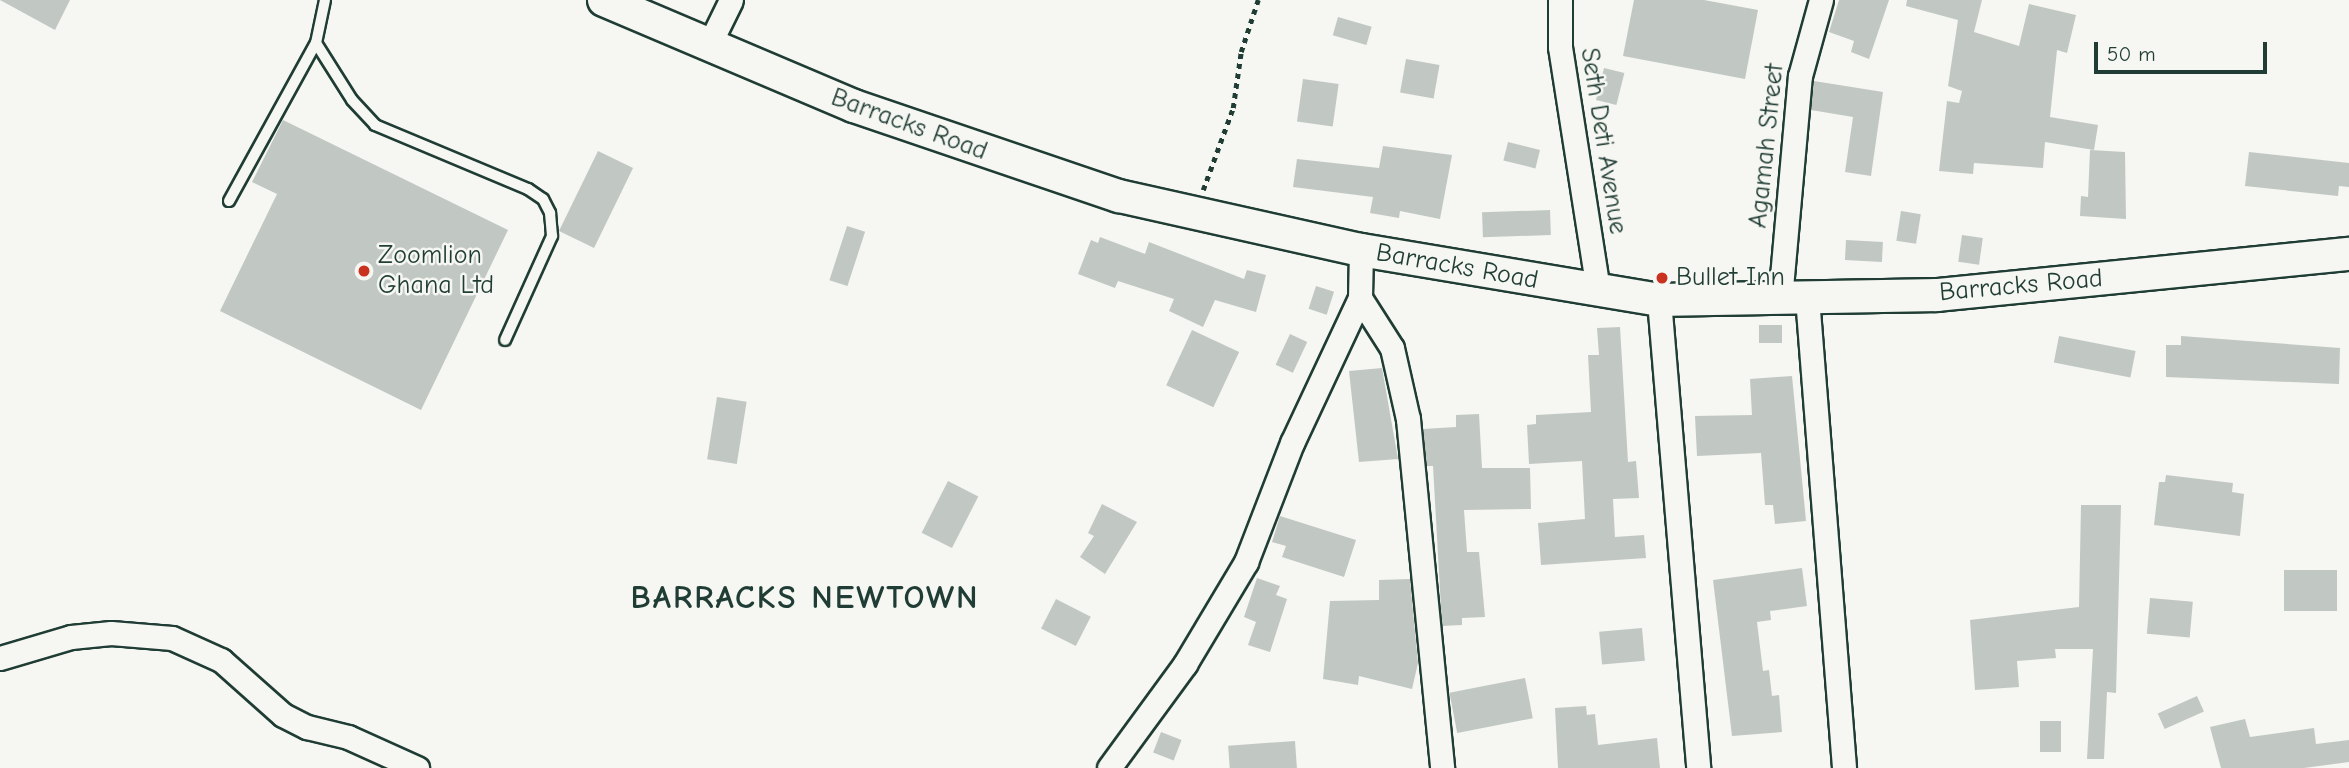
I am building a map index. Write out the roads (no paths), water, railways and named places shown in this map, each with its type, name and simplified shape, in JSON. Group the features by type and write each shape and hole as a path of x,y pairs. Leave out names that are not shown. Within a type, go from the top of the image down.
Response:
{"street":[{"name":"Barracks Road","path":"604,0 709,45 976,151 1119,196 1362,250 1659,300 1937,295 2349,254"},
{"path":"709,45 731,0"},
{"name":"Seth Deti Avenue","path":"1560,0 1559,47 1598,290"},
{"name":"Agamah Street","path":"1821,0 1800,76 1793,298 1844,768"},
{"path":"1109,768 1185,664 1246,562 1292,443 1360,298 1362,250"},
{"path":"1360,298 1392,348 1408,419 1442,768"},
{"path":"1659,300 1698,768"},
{"path":"0,658 71,637 111,633 172,638 221,660 283,715 360,742 417,768"}],"lane":[{"path":"229,201 316,43 325,0"},
{"path":"316,43 352,100 375,125 528,189 542,199 550,213 552,236 505,340"}],"place":[{"name":"Zoomlion Ghana Ltd","path":"364,271"},
{"name":"Bullet Inn","path":"1662,278"}],"district":[{"name":"BARRACKS NEWTOWN","path":"805,598"}]}
